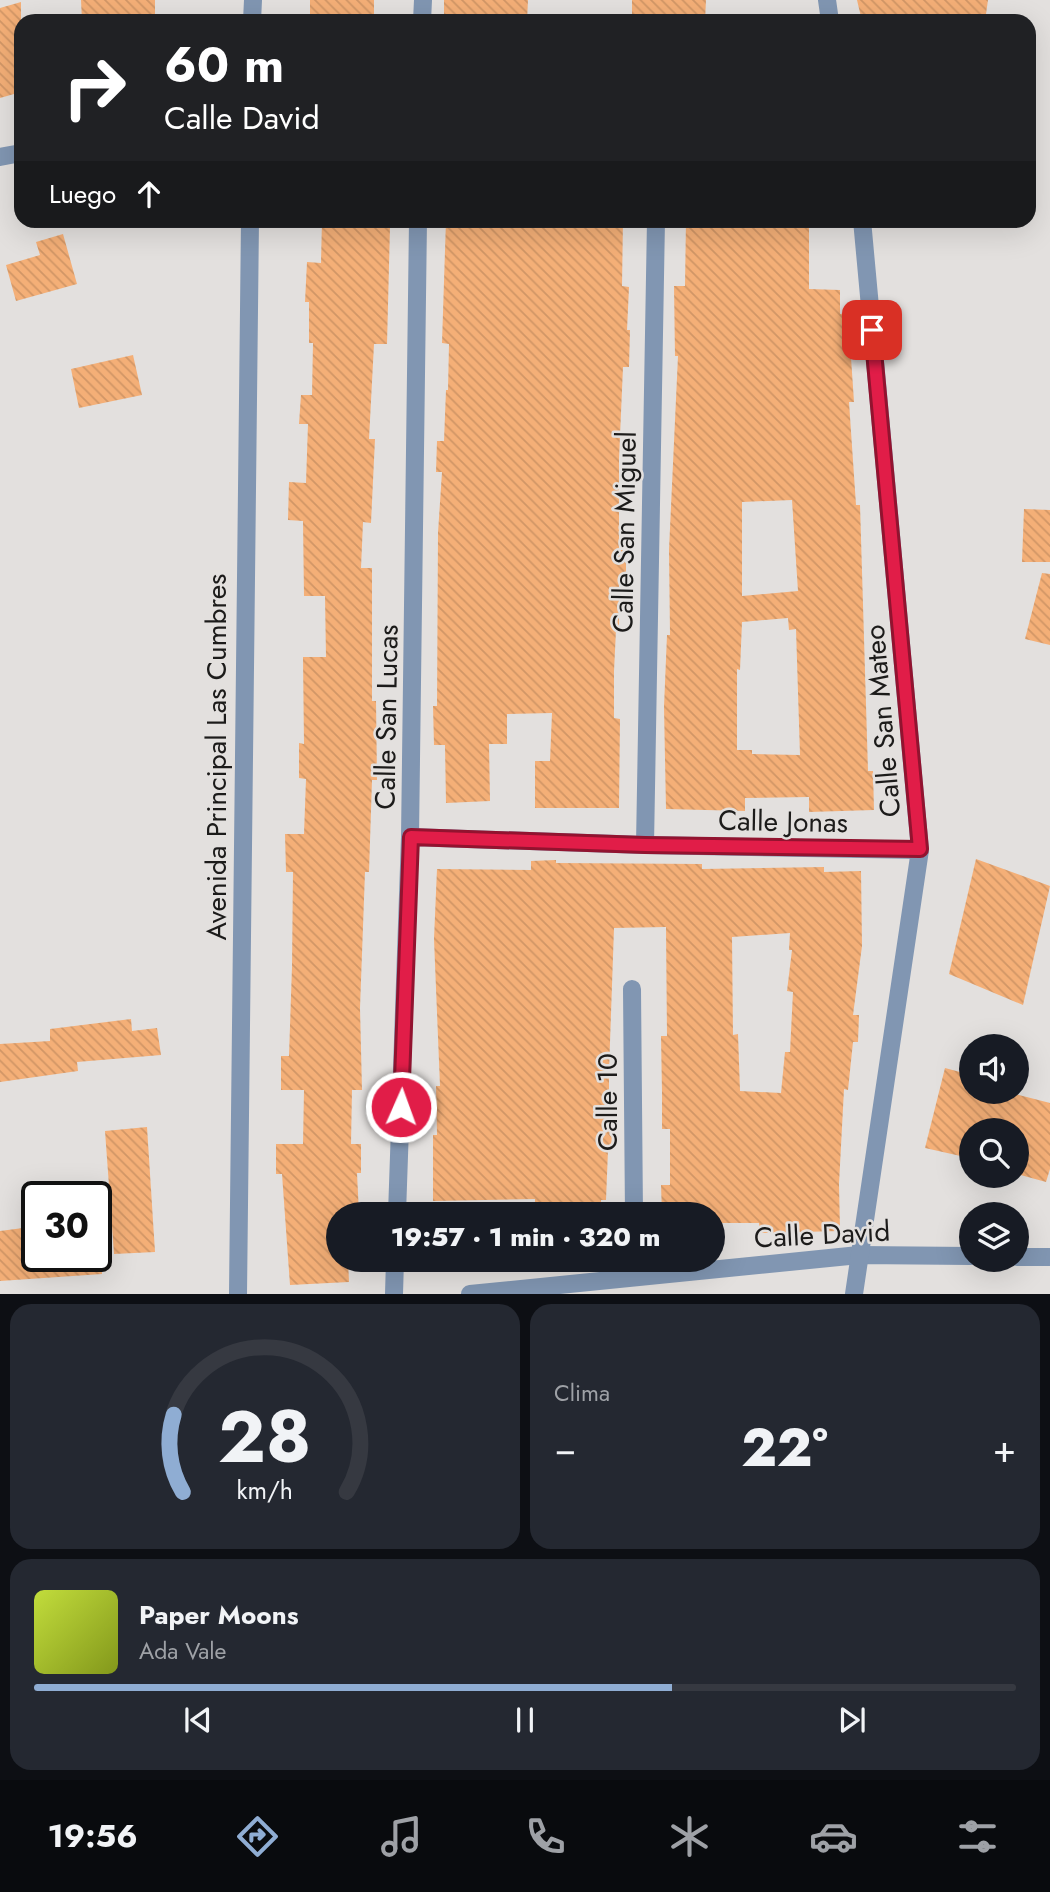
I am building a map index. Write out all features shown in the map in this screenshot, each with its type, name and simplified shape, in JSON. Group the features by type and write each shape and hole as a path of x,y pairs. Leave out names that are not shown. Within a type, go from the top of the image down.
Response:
{"street":[{"name":"Avenida Principal Las Cumbres","path":"238,1293 250,228"},
{"name":"Calle San Lucas","path":"397,1202 411,837 418,228"},
{"name":"Calle San Miguel","path":"645,845 656,228"},
{"name":"Calle San Mateo","path":"854,1293 920,849 863,228"},
{"path":"411,837 645,845"},
{"name":"Calle Jonas","path":"645,845 920,849"},
{"name":"Calle 10","path":"632,989 634,1202"},
{"name":"Calle David","path":"725,1263 859,1255 959,1256"},
{"path":"1029,1257 1050,1257"},
{"path":"394,1293 395,1272"},
{"name":"Calle David","path":"470,1293 609,1272"}],"building":[{"path":"81,0 155,0 155,14 82,14"},
{"path":"310,0 374,0 374,14 310,14"},
{"path":"444,0 528,0 527,14 444,14"},
{"path":"632,0 706,0 705,14 632,14"},
{"path":"857,0 988,0 986,14 860,14"},
{"path":"21,2 21,14 14,14 14,94 0,98 0,8"},
{"path":"322,228 390,228 387,344 374,344 369,439 375,439 371,523 363,522 361,568 372,568 372,701 376,701 377,780 372,780 369,872 365,872 360,1008 362,1090 352,1090 351,1144 361,1144 361,1173 357,1173 358,1202 326,1202 326,1272 349,1272 349,1282 290,1285 282,1174 276,1174 276,1144 303,1144 304,1090 281,1090 281,1056 289,1056 292,967 293,872 286,872 285,834 304,834 306,779 299,778 299,743 304,744 303,657 326,657 325,596 304,596 303,521 288,520 289,482 306,483 308,424 299,424 301,395 312,395 313,343 309,343 309,302 305,302 307,262 321,263"},
{"path":"446,228 623,228 622,286 629,287 627,330 630,330 629,367 623,367 619,459 619,550 626,550 626,581 619,581 619,630 616,630 614,671 614,718 620,719 619,808 535,808 535,761 550,761 552,713 507,714 507,744 489,744 490,801 446,803 445,745 434,745 433,706 437,706 438,533 442,472 436,472 437,441 444,441 448,390 449,344 442,343"},
{"path":"686,228 809,228 809,289 840,290 840,314 848,313 854,402 849,402 856,505 860,505 868,771 873,771 874,810 809,812 809,797 745,798 745,811 666,809 664,707 667,635 670,635 669,550 678,356 675,356 674,286 685,286","holes":["792,500 798,591 742,596 742,502","788,618 789,630 796,629 800,755 752,754 752,750 737,750 737,669 740,670 742,622"]},
{"path":"63,234 77,284 16,301 6,265 40,255 36,242"},
{"path":"133,355 142,395 79,408 71,369"},
{"path":"1024,509 1050,510 1050,562 1022,562"},
{"path":"1042,573 1050,574 1050,645 1025,639"},
{"path":"976,859 1050,886 1023,1005 949,974"},
{"path":"556,860 556,863 702,864 702,869 824,867 824,872 861,871 862,946 853,1015 859,1015 858,1042 853,1042 848,1090 844,1089 839,1184 840,1231 760,1233 759,1223 725,1223 725,1202 662,1202 661,1185 670,1185 670,1129 662,1129 661,1036 667,1036 666,927 614,928 609,1071 609,1114 613,1114 606,1200 433,1201 433,1135 437,1135 436,1086 440,1086 434,939 437,869 531,870 531,861","holes":["790,933 789,950 792,950 787,991 793,992 790,1052 785,1052 781,1093 740,1091 738,1034 733,1035 732,937"]},
{"path":"131,1019 132,1031 157,1028 161,1055 77,1062 78,1071 0,1082 0,1044 50,1041 50,1029"},
{"path":"945,1068 959,1072 959,1104 1029,1104 1029,1098 1050,1103 1050,1169 1046,1182 1029,1177 1029,1118 959,1118 959,1156 925,1148"},
{"path":"147,1127 155,1252 114,1254 112,1181 109,1181 105,1131"},
{"path":"21,1228 21,1272 102,1274 0,1281 0,1231"}],"route":[{"path":"401,1107 411,837 645,845 920,849 872,330"}]}
